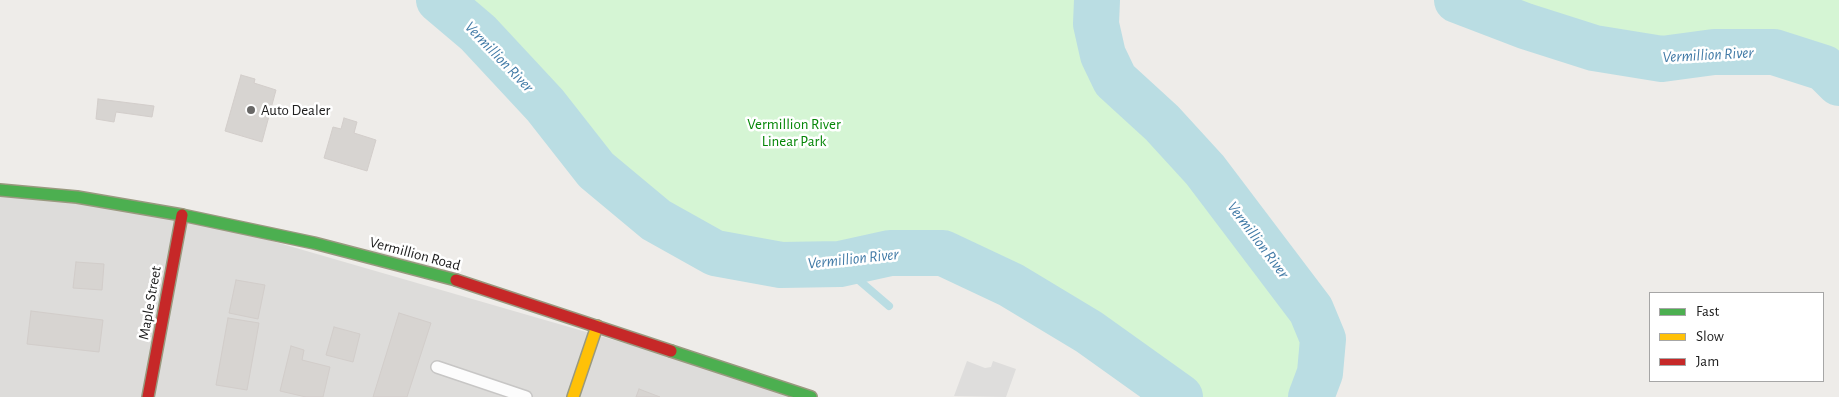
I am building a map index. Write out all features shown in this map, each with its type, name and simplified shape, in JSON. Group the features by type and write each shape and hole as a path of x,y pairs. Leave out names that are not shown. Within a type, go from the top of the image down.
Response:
{"main road":[{"name":"Vermillion Road","path":"0,190 76,196 182,214 314,243 462,282 807,396"},
{"name":"Maple Street","path":"148,397 182,214"},
{"path":"573,397 598,326"}],"lane":[{"path":"438,367 526,397"}],"shaded area":[{"path":"0,190 182,215 811,397 0,397"},
{"path":"967,361 985,368 991,367 993,361 1016,369 1006,397 954,396"}],"green space":[{"name":"Vermillion River Linear Park","path":"439,0 1097,0 1096,24 1103,55 1115,80 1162,123 1205,170 1311,310 1323,339 1320,373 1311,397 1180,397 1089,332 1011,285 943,253 890,253 840,264 781,265 715,253 656,220 596,170 545,105 478,33"},
{"path":"1457,0 1839,0 1839,83 1824,68 1774,52 1714,52 1662,59 1594,48 1525,26"}],"building":[{"name":"Auto Dealer","path":"241,75 255,79 254,83 276,90 262,142 225,131"},
{"path":"98,99 154,106 152,117 116,112 114,122 96,119"},
{"path":"344,118 357,122 354,133 376,140 367,171 324,158 333,127 341,129"},
{"path":"76,262 104,264 102,290 73,288"},
{"path":"236,280 265,285 258,319 229,313"},
{"path":"31,311 103,320 99,352 27,344"},
{"path":"399,313 431,323 407,397 373,397"},
{"path":"228,318 259,323 247,390 216,385"},
{"path":"334,327 360,334 353,362 326,355"},
{"path":"291,346 304,350 302,360 330,367 323,397 306,397 280,391"},
{"path":"639,389 660,397 636,397"}],"waterway":[{"name":"Vermillion River","path":"439,0 478,33 545,105 596,170 656,220 715,253 781,265 840,264 890,253 943,253 1011,285 1089,332 1180,397"},
{"name":"Vermillion River","path":"1097,0 1096,24 1103,55 1115,80 1162,123 1205,170 1311,310 1323,339 1320,373 1311,397"},
{"name":"Vermillion River","path":"1457,0 1525,26 1594,48 1662,59 1714,52 1774,52 1824,68 1839,83"},
{"path":"840,264 889,306"}],"traffic: fast":[{"path":"0,190 77,197 182,215 314,243 456,280"},
{"path":"671,351 811,397"}],"traffic: slow":[{"path":"573,397 597,326"}],"traffic: jam":[{"path":"148,397 182,215"},
{"path":"456,280 671,351"}],"place":[{"name":"Auto Dealer","path":"251,110"}]}
